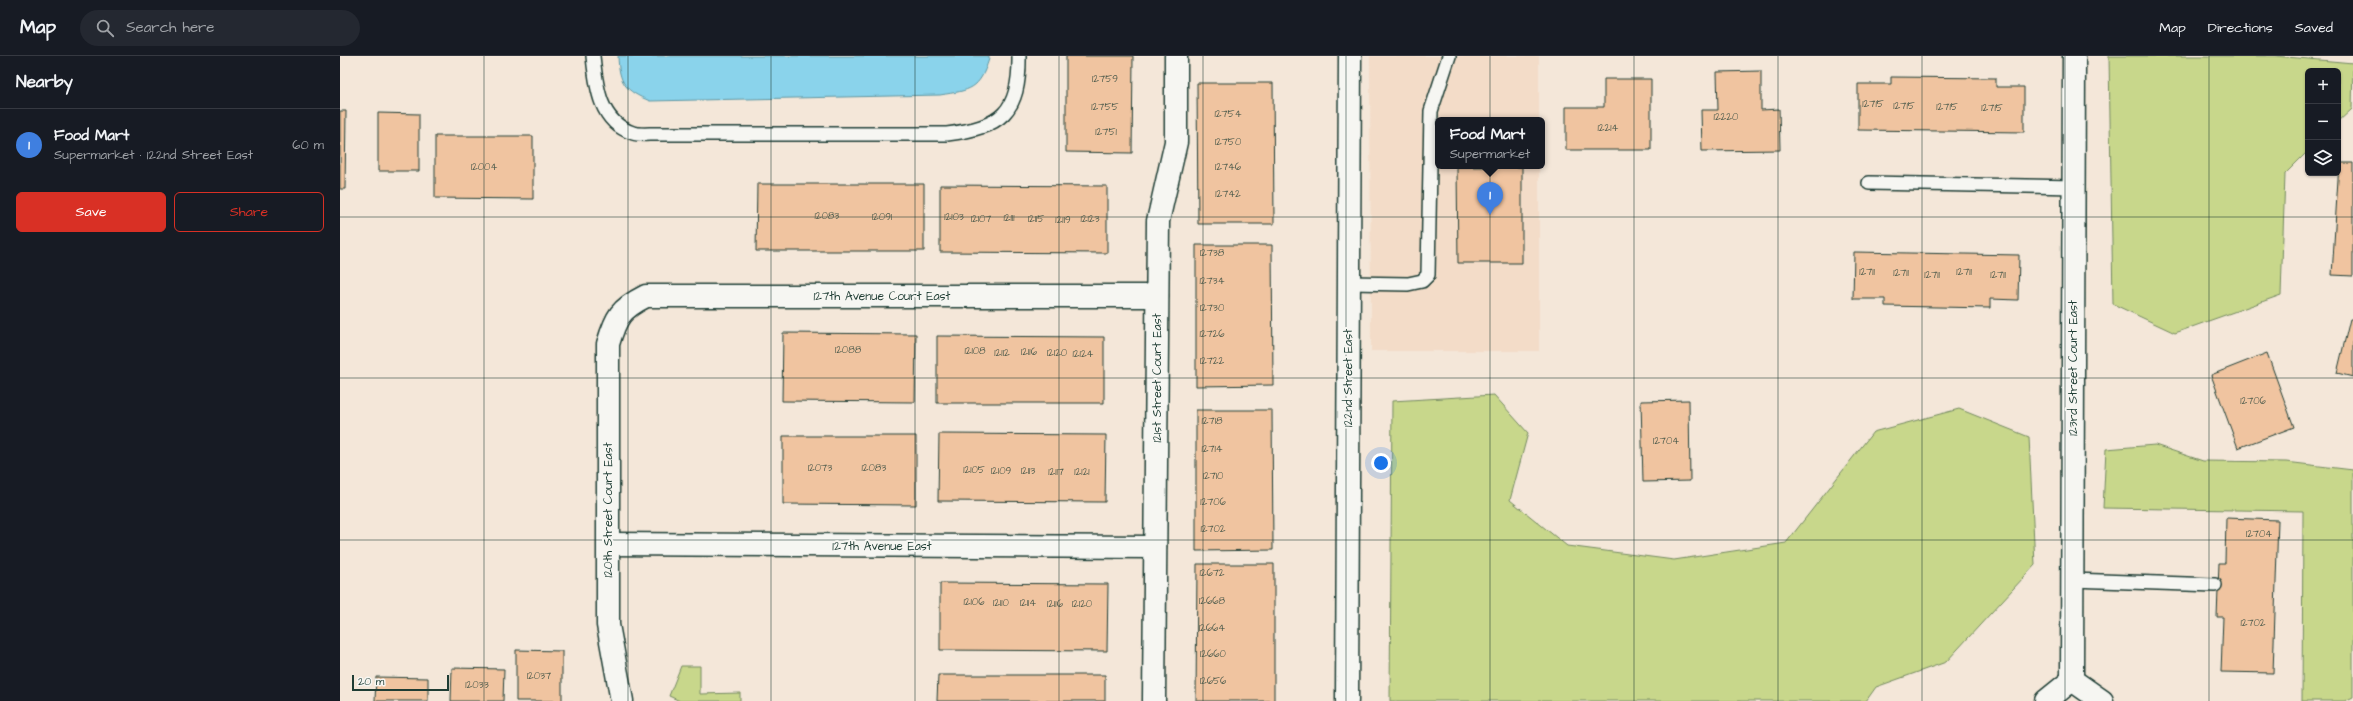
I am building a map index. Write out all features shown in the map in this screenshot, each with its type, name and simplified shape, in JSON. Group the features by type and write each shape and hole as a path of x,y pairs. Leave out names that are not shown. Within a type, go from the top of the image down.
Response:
{"street":[{"name":"121st Street Court East","path":"1154,701 1158,222 1176,142 1176,56"},
{"name":"122nd Street East","path":"1347,701 1350,56"},
{"name":"123rd Street Court East","path":"2072,680 2074,56"},
{"name":"127th Avenue Court East","path":"616,319 629,305 646,296 1157,296"},
{"name":"120th Street Court East","path":"616,319 608,344 608,625 622,701"},
{"name":"127th Avenue East","path":"609,544 1155,547"},
{"path":"2046,701 2072,680 2102,701"}],"lane":[{"path":"593,56 596,89 602,107 618,124 633,133 947,134 970,131 991,124 1007,111 1016,95 1019,56"},
{"path":"1349,283 1408,284 1422,282 1428,275 1431,111 1449,56"},
{"path":"1869,183 2074,187"},
{"path":"2072,580 2214,585"}],"shaded area":[{"path":"1370,56 1539,56 1539,117 1435,117 1435,169 1539,169 1539,351 1371,351"}],"green space":[{"path":"2109,56 2275,56 2353,63 2352,109 2341,119 2341,68 2305,68 2305,154 2285,174 2281,295 2175,333 2113,304"},
{"path":"1494,395 1528,433 1510,500 1567,546 1674,560 1786,543 1873,432 1959,409 2029,437 2035,565 1946,662 1876,687 1866,701 1390,701 1392,401"},
{"path":"2155,445 2203,461 2286,462 2353,470 2353,697 2345,701 2302,701 2303,511 2103,508 2106,449"},
{"path":"681,666 700,666 700,694 740,693 740,701 680,701 669,696"}],"water":[{"path":"618,56 989,56 989,59 981,77 972,87 959,92 940,95 650,101 635,94 625,85 620,73"}],"building":[{"path":"1066,56 1133,56 1132,153 1066,152"},
{"path":"1761,71 1761,110 1779,109 1780,150 1702,151 1701,110 1718,110 1717,72"},
{"path":"1891,77 1996,78 1996,87 2024,87 2024,132 1858,130 1858,84 1891,84"},
{"path":"1604,79 1651,79 1651,150 1566,150 1566,107 1604,107"},
{"path":"1197,83 1273,83 1274,224 1198,224"},
{"path":"340,111 346,111 345,189 340,189"},
{"path":"378,113 419,114 419,171 378,171"},
{"path":"435,136 533,136 533,199 435,198"},
{"path":"2341,163 2353,163 2353,276 2332,275 2338,176 2341,176"},
{"path":"1457,169 1522,169 1522,263 1458,263"},
{"path":"757,184 924,184 924,251 756,251"},
{"path":"940,185 1107,186 1107,253 940,252"},
{"path":"1196,245 1272,245 1273,385 1196,386"},
{"path":"1854,252 2019,255 2018,300 1990,299 1990,308 1885,306 1885,299 1853,299"},
{"path":"2350,319 2353,319 2353,377 2337,373"},
{"path":"783,333 916,334 915,402 782,401"},
{"path":"937,336 1104,337 1104,403 937,403"},
{"path":"2267,353 2294,427 2238,448 2211,375"},
{"path":"1689,400 1690,481 1643,482 1641,401"},
{"path":"1196,410 1272,410 1273,550 1196,551"},
{"path":"939,434 1106,435 1105,502 938,501"},
{"path":"783,436 916,436 916,505 783,504"},
{"path":"2226,518 2278,520 2273,673 2221,672 2223,617 2217,617 2219,563 2225,563"},
{"path":"1197,564 1274,564 1274,701 1196,701"},
{"path":"940,583 1108,584 1107,651 940,650"},
{"path":"516,650 562,651 562,701 516,701"},
{"path":"452,668 504,669 503,701 451,701"},
{"path":"938,675 1105,675 1105,701 937,701"},
{"path":"376,677 428,678 428,701 375,701"}],"place":[{"name":"Food Mart","path":"1490,215"}]}
